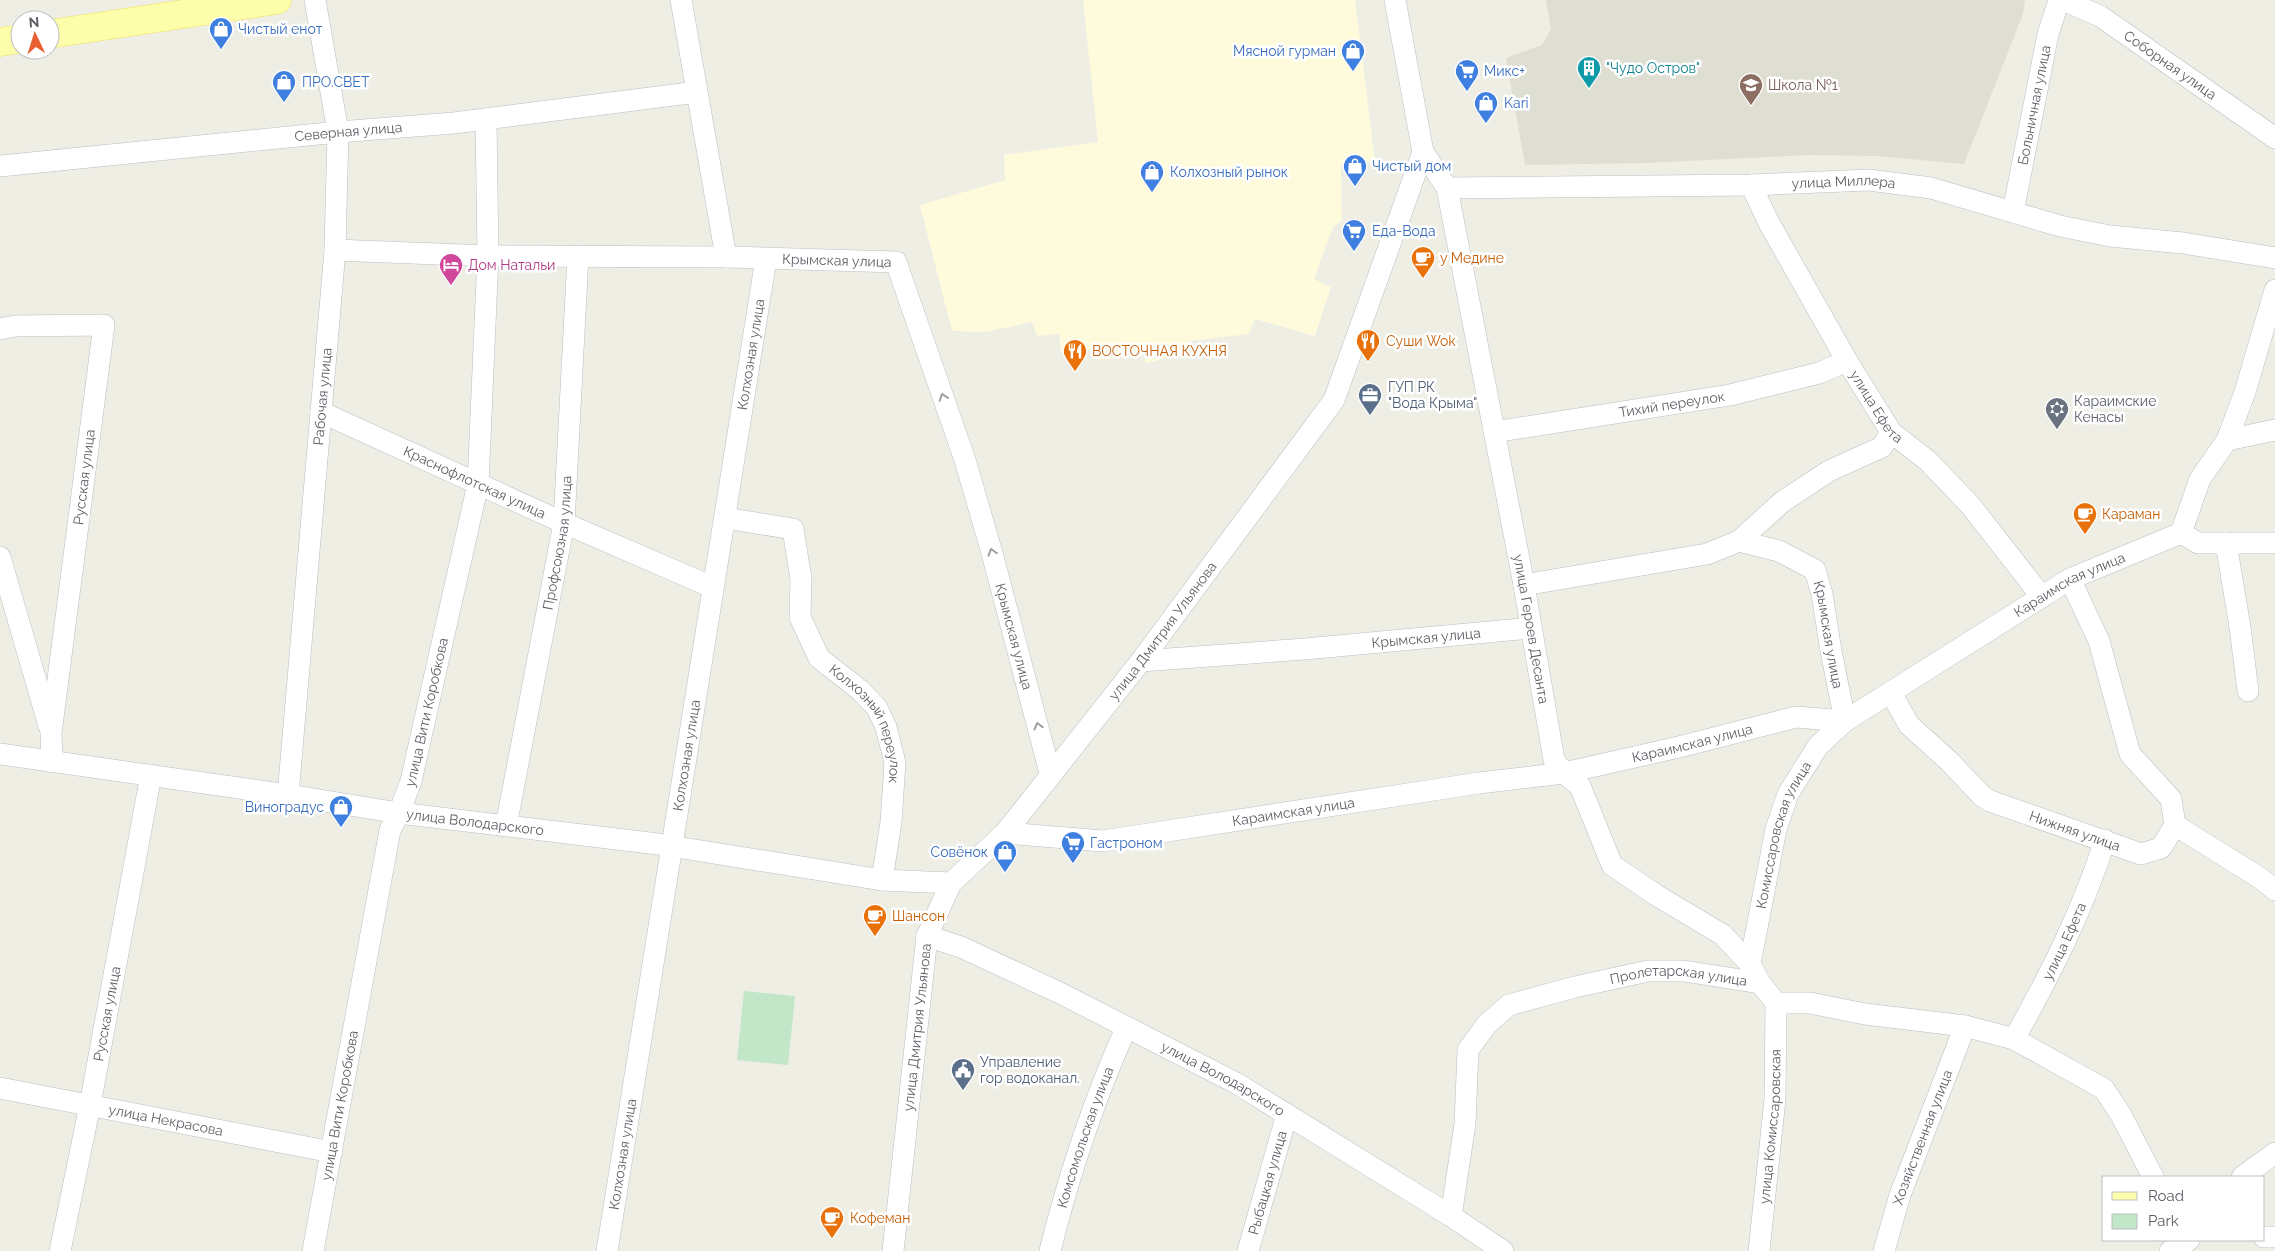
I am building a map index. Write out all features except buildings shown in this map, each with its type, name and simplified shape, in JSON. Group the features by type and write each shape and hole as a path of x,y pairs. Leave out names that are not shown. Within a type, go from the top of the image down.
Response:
{"main road":[{"path":"60,33 277,0"}],"street":[{"name":"Рабочая улица","path":"288,795 335,250 338,132 315,0"},
{"path":"681,0 726,257"},
{"path":"1395,0 1423,152 1447,188"},
{"name":"Больничная улица","path":"2013,212 2048,34 2059,0"},
{"name":"Соборная улица","path":"2063,0 2100,16 2275,138"},
{"name":"Северная улица","path":"0,166 486,119 697,92"},
{"name":"улица Вити Коробкова","path":"313,1251 390,830 399,813 411,781 478,484 488,256 486,119"},
{"name":"улица Дмитрия Ульянова","path":"893,1251 927,936 951,883 1005,833 1050,773 1141,661 1334,400 1423,152"},
{"name":"улица Миллера","path":"1447,188 1751,185 1869,180 1932,188 2060,226 2110,236 2183,243 2275,258"},
{"name":"улица Ефета","path":"1751,185 1769,223 1847,362 1891,432 1928,461 1970,506 2042,597"},
{"name":"улица Героев Десанта","path":"1447,188 1524,585 1554,760 1564,773 1580,786 1612,865 1656,896 1723,935 1750,964 1760,983"},
{"name":"Крымская улица","path":"335,250 488,256 726,257 896,262 965,460 992,553 1050,773"},
{"name":"Профсоюзная улица","path":"506,826 564,523 578,256"},
{"name":"Колхозная улица","path":"607,1251 766,258"},
{"path":"2275,290 2245,392 2226,440 2200,479 2181,534 2198,543 2275,543"},
{"name":"Русская улица","path":"0,329 15,326 104,325 51,733 52,762"},
{"name":"Тихий переулок","path":"1494,432 1730,395 1819,373 1847,362"},
{"name":"Краснофлотская улица","path":"321,412 564,523 712,586"},
{"path":"2226,440 2275,430"},
{"path":"1524,585 1707,554 1739,540 1782,502 1829,471 1882,448 1891,432"},
{"name":"Колхозный переулок","path":"725,518 793,529 801,579 800,617 819,658 860,690 877,708 886,727 895,763 891,822 882,880"},
{"name":"Караимская улица","path":"1005,833 1104,841 1459,786 1564,773 1679,748 1796,717 1845,721 2070,579 2181,534"},
{"name":"Крымская улица","path":"1739,540 1779,551 1815,570 1822,594 1845,721"},
{"path":"2226,543 2248,691"},
{"name":"Русская улица","path":"0,557 51,733"},
{"path":"2070,579 2099,641 2130,754 2171,799 2175,825 2260,878 2275,890"},
{"name":"Крымская улица","path":"1141,661 1305,650 1531,628"},
{"name":"Нижняя улица","path":"1891,693 1909,725 1950,762 1982,796 1990,801 2141,854 2161,848 2175,825"},
{"name":"Комиссаровская улица","path":"1750,964 1776,829 1788,794 1818,746 1845,721"},
{"name":"улица Володарского","path":"0,754 288,795 399,813 671,846 882,880 951,883"},
{"name":"Русская улица","path":"60,1251 90,1106 151,775"},
{"name":"улица Ефета","path":"2014,1039 2048,978 2094,876 2105,840"},
{"name":"улица Володарского","path":"927,936 970,951 1060,993 1236,1083 1451,1216 1503,1251"},
{"name":"Пролетарская улица","path":"1451,1216 1465,1124 1468,1050 1487,1024 1509,1005 1575,987 1648,971 1684,970 1760,983 1776,1003"},
{"path":"1776,1003 1810,1003 1865,1014 1965,1026 2014,1039 2104,1089 2121,1115 2152,1176"},
{"name":"улица Комиссаровская","path":"1759,1251 1775,1099 1776,1003"},
{"name":"Хозяйственная улица","path":"1884,1251 1900,1195 1965,1026"},
{"name":"Комсомольская улица","path":"1050,1251 1064,1193 1091,1113 1126,1028"},
{"name":"улица Некрасова","path":"0,1088 332,1152"},
{"name":"Рыбацкая улица","path":"1248,1251 1288,1114"},
{"path":"2243,1176 2275,1153"},
{"path":"2170,1251 2187,1241"}],"shaded area":[{"name":"Колхозный рынок","path":"1083,0 1355,0 1375,162 1341,165 1342,220 1333,227 1314,279 1331,287 1315,336 1255,319 1249,334 1189,341 1190,353 1145,363 1145,355 1098,360 1094,350 1061,352 1059,334 1037,336 1032,322 986,332 952,331 920,205 1005,180 1004,155 1098,142"},
{"name":"Школа №1","path":"1546,0 2025,0 2023,14 1964,164 1876,156 1811,155 1645,163 1525,165 1506,58 1542,45 1551,29"}],"green space":[{"path":"744,991 795,996 788,1065 737,1060"}],"place":[{"name":"Чистый енот","path":"221,50"},
{"name":"Мясной гурман","path":"1353,72"},
{"name":"\"Чудо Остров\"","path":"1589,89"},
{"name":"Микс+","path":"1467,92"},
{"name":"ПРО.СВЕТ","path":"284,103"},
{"name":"Школа №1","path":"1751,106"},
{"name":"Kari","path":"1486,124"},
{"name":"Чистый дом","path":"1355,187"},
{"name":"Колхозный рынок","path":"1152,193"},
{"name":"Еда-Вода","path":"1354,252"},
{"name":"у Медине","path":"1423,279"},
{"name":"Дом Натальи","path":"451,286"},
{"name":"Суши Wok","path":"1368,362"},
{"name":"ВОСТОЧНАЯ КУХНЯ","path":"1075,372"},
{"name":"ГУП РК \"Вода Крыма\"","path":"1370,416"},
{"name":"Караимские Кенасы","path":"2057,430"},
{"name":"Караман","path":"2085,535"},
{"name":"Виноградус","path":"341,828"},
{"name":"Гастроном","path":"1073,864"},
{"name":"Совёнок","path":"1005,873"},
{"name":"Шансон","path":"875,937"},
{"name":"Управление гор водоканал.","path":"963,1091"},
{"name":"Кофеман","path":"832,1239"}]}
